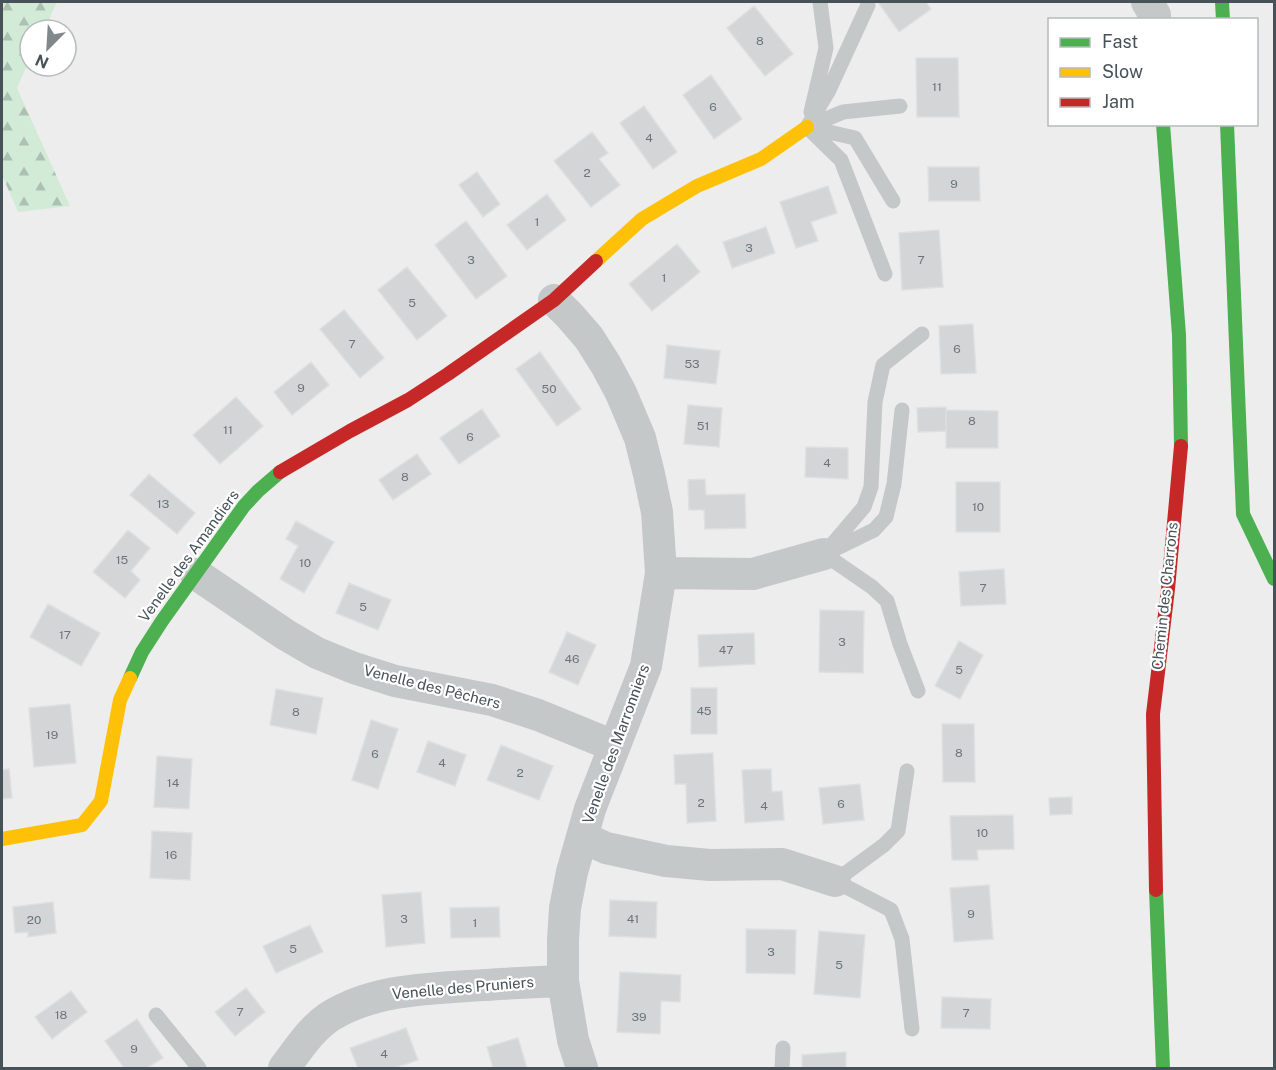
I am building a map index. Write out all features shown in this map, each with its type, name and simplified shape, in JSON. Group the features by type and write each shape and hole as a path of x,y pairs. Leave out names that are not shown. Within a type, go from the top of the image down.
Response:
{"main road":[{"path":"1221,2 1223,18"},
{"name":"Chemin des Charrons","path":"1163,126 1179,335 1180,441 1153,714 1156,909 1163,1068"},
{"path":"1227,126 1243,514 1275,579"},
{"name":"Venelle des Amandiers","path":"2,839 82,825 101,801 120,700 142,651 222,534 244,506 277,474 408,400 554,300 642,219 697,186 761,159 807,127"}],"street":[{"path":"1147,2 1155,18"},
{"name":"Venelle des Marronniers","path":"554,300 589,338 601,356 621,393 640,438 657,512 661,573 646,666 590,809 572,872 565,908 563,981 573,1040 582,1068"},
{"path":"661,573 753,574 824,554"},
{"name":"Venelle des Pêchers","path":"196,574 286,635 326,657 395,681 492,700 538,715 614,746"},
{"path":"582,837 606,848 666,861 710,865 782,864 835,881"},
{"name":"Venelle des Pruniers","path":"284,1068 310,1033 329,1017 377,996 416,989 563,981"}],"lane":[{"path":"807,127 826,48 820,2"},
{"path":"807,127 828,92 868,4"},
{"path":"807,127 843,112 900,106"},
{"path":"807,127 855,138 892,201"},
{"path":"807,127 841,160 885,274"},
{"path":"824,554 864,507 871,487 875,402 883,364 922,334"},
{"path":"824,554 874,530 886,517 894,484 902,410"},
{"path":"824,554 872,587 887,601 918,691"},
{"path":"907,771 898,831 884,846 835,881 891,910 902,939 912,1029"},
{"path":"156,1014 199,1068"},
{"path":"783,1048 783,1068"}],"green space":[{"path":"2,2 57,2 50,18 18,18 18,78 21,78 17,88 70,206 18,212 2,175"}],"building":[{"path":"878,2 926,2 931,9 899,32"},
{"path":"754,6 793,54 765,76 727,28"},
{"path":"916,58 958,58 959,117 917,117"},
{"path":"711,75 742,119 714,139 683,95"},
{"path":"644,106 677,152 653,169 620,123"},
{"path":"592,132 608,153 599,159 620,185 591,207 554,161"},
{"path":"928,167 979,167 980,201 929,201"},
{"path":"477,172 500,204 483,217 459,185"},
{"path":"828,186 837,213 811,222 818,241 796,248 780,202"},
{"path":"547,194 566,220 527,250 507,225"},
{"path":"466,221 507,276 476,299 435,245"},
{"path":"766,227 775,253 732,268 723,242"},
{"path":"939,230 943,287 902,290 899,233"},
{"path":"677,244 700,272 652,311 629,284"},
{"path":"407,267 447,316 417,340 378,290"},
{"path":"344,310 384,358 360,378 320,329"},
{"path":"973,324 976,373 941,374 939,326"},
{"path":"667,345 720,351 716,384 664,378"},
{"path":"540,352 581,409 557,426 516,369"},
{"path":"311,362 329,385 292,415 274,392"},
{"path":"236,397 263,426 220,464 193,435"},
{"path":"688,405 722,408 719,447 684,444"},
{"path":"946,407 946,431 918,432 917,408"},
{"path":"482,409 500,436 459,464 440,438"},
{"path":"946,410 998,411 998,448 946,448"},
{"path":"806,447 848,448 848,479 805,477"},
{"path":"417,454 431,474 393,500 379,480"},
{"path":"149,474 195,513 177,534 130,495"},
{"path":"705,479 706,495 745,494 746,528 705,529 704,510 689,510 688,480"},
{"path":"956,482 1000,482 1000,532 956,532"},
{"path":"296,521 334,542 304,593 280,579 298,546 286,539"},
{"path":"128,530 150,548 131,571 140,580 125,598 93,572"},
{"path":"1004,569 1006,604 961,606 959,572"},
{"path":"349,583 391,600 378,630 336,613"},
{"path":"48,604 100,633 81,666 30,637"},
{"path":"820,610 864,611 863,673 819,672"},
{"path":"567,632 596,645 578,685 549,672"},
{"path":"754,633 755,664 699,667 698,635"},
{"path":"959,641 983,655 960,699 935,686"},
{"path":"691,688 717,688 717,734 691,734"},
{"path":"276,689 323,698 316,734 270,725"},
{"path":"70,704 76,763 34,767 29,708"},
{"path":"371,720 398,729 378,789 352,780"},
{"path":"942,724 974,724 975,782 943,782"},
{"path":"428,741 466,755 455,786 417,772"},
{"path":"501,745 553,766 539,800 487,780"},
{"path":"713,753 716,821 687,823 686,784 675,784 674,755"},
{"path":"157,756 192,759 189,809 154,807"},
{"path":"9,769 12,798 2,799 2,770"},
{"path":"771,769 772,792 782,791 784,820 745,823 742,770"},
{"path":"860,784 864,820 823,824 819,788"},
{"path":"1072,797 1072,814 1050,815 1049,798"},
{"path":"1013,815 1014,849 977,850 978,860 952,860 950,816"},
{"path":"152,831 192,833 190,880 150,878"},
{"path":"989,885 993,939 954,942 950,888"},
{"path":"421,892 425,943 386,947 382,895"},
{"path":"610,900 657,902 656,938 609,936"},
{"path":"53,902 56,933 28,937 28,932 15,933 13,907"},
{"path":"499,907 500,937 451,938 450,908"},
{"path":"310,925 323,952 276,973 263,946"},
{"path":"746,929 796,930 795,974 746,973"},
{"path":"819,931 865,935 860,998 814,994"},
{"path":"620,972 681,975 680,1002 661,1001 660,1034 617,1032"},
{"path":"246,988 265,1012 235,1036 215,1012"},
{"path":"71,991 87,1012 52,1039 35,1017"},
{"path":"942,997 991,999 990,1029 941,1028"},
{"path":"137,1019 163,1058 147,1068 124,1068 105,1041"},
{"path":"406,1028 418,1060 394,1068 358,1068 350,1048"},
{"path":"518,1038 527,1068 493,1068 487,1047"},
{"path":"846,1052 846,1068 802,1068 802,1055"}],"traffic: fast":[{"path":"1222,2 1223,18"},
{"path":"1163,126 1179,335 1181,446"},
{"path":"1227,126 1243,514 1274,579"},
{"path":"130,678 142,652 162,621 244,506 280,472"},
{"path":"1156,890 1163,1068"}],"traffic: slow":[{"path":"596,261 642,219 697,186 761,159 807,127"},
{"path":"2,839 82,825 101,801 120,700 130,678"}],"traffic: jam":[{"path":"280,472 408,400 448,374 554,300 596,261"},
{"path":"1156,890 1153,714 1168,589 1181,446"}]}
